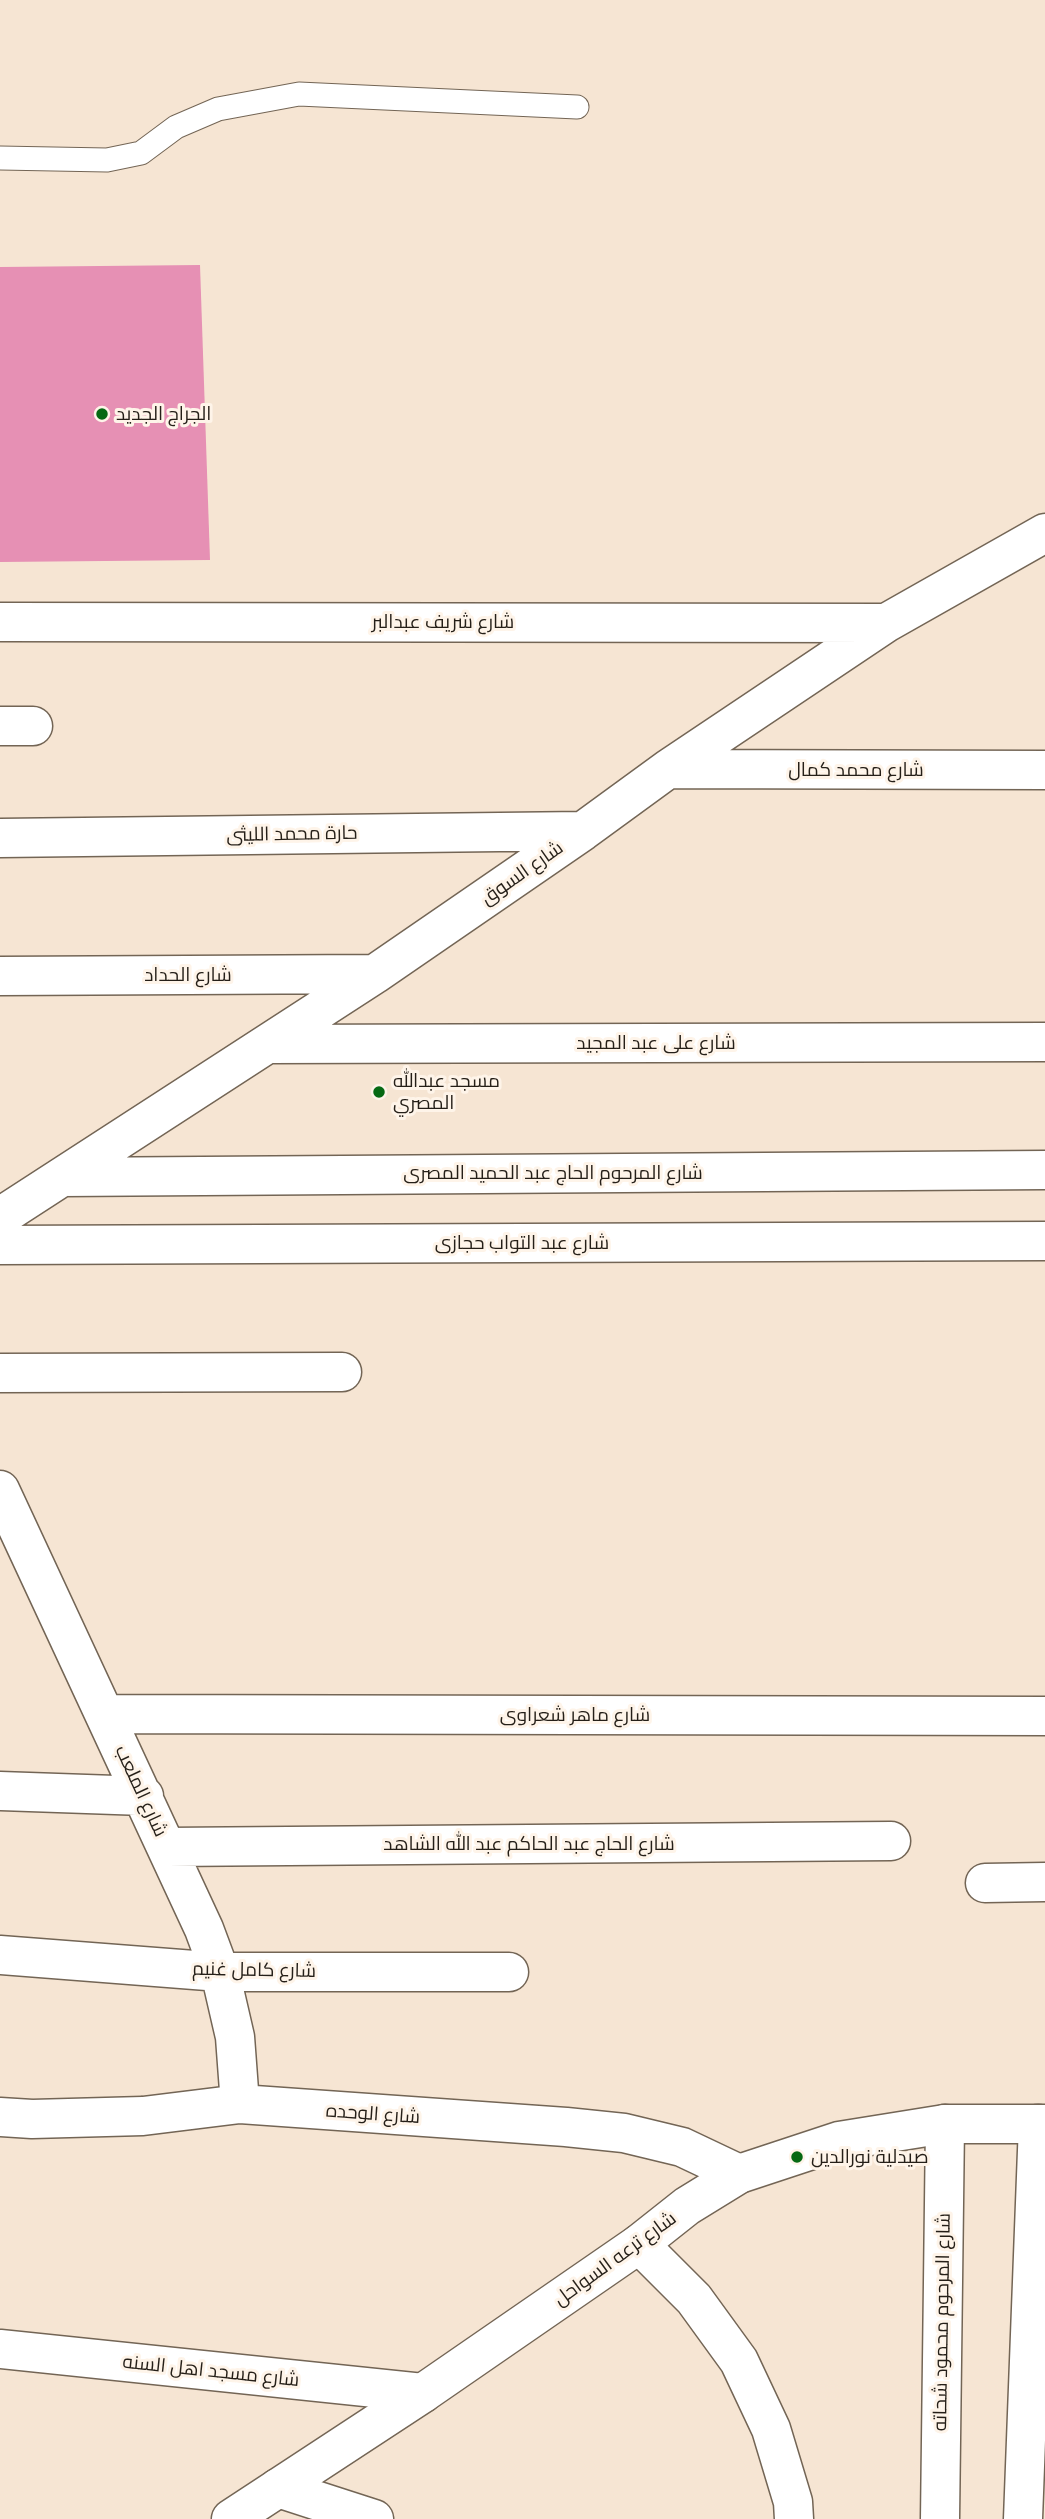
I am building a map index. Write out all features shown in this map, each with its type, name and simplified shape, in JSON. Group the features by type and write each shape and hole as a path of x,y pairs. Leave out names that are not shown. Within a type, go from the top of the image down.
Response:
{"street":[{"name":"شارع السوق","path":"0,1217 375,974 668,769 886,624 1045,533"},
{"name":"شارع شريف عبدالبر","path":"0,622 886,624"},
{"name":"شارع محمد كمال","path":"668,769 1045,770"},
{"name":"حارة محمد الليثى","path":"0,838 583,831"},
{"name":"شارع الحداد","path":"0,976 375,974"},
{"name":"شارع على عبد المجيد","path":"268,1044 1045,1042"},
{"name":"شارع المرحوم الحاج عبد الحميد المصرى","path":"62,1177 1045,1170"},
{"name":"شارع عبد التواب حجازى","path":"0,1245 1045,1241"},
{"path":"0,1373 342,1372"},
{"name":"شارع الملعب","path":"0,1490 168,1847 220,1972 235,2037 240,2104"},
{"name":"شارع ماهر شعراوى","path":"105,1714 1045,1716"},
{"path":"0,1791 144,1796"},
{"name":"شارع الحاج عبد الحاكم عبد الله الشاهد","path":"168,1847 891,1841"},
{"path":"985,1883 1045,1882"},
{"name":"شارع كامل غنيم","path":"0,1955 220,1972 509,1972"},
{"name":"شارع الوحده","path":"0,2117 32,2119 143,2116 240,2104 566,2127 624,2133 682,2147 739,2174"},
{"name":"شارع ترعه السواحل","path":"231,2519 423,2393 639,2244 687,2206 739,2174 839,2141 945,2124 1041,2124"},
{"name":"شارع المرحوم محمود شحاته","path":"940,2519 945,2124"},
{"path":"1023,2519 1041,2124"},
{"path":"639,2244 694,2299 739,2361 771,2429 793,2502 794,2519"},
{"name":"شارع مسجد اهل السنه","path":"0,2349 423,2393"},
{"path":"278,2488 374,2519"}],"lane":[{"path":"0,158 107,160 141,153 176,127 218,109 299,94 577,107"}],"building":[{"name":"الجراج الجديد","path":"200,265 210,560 0,562 0,267"}],"place":[{"name":"الجراج الجديد","path":"102,414"},
{"name":"مسجد عبدالله المصري","path":"379,1092"},
{"name":"صيدلية نورالدين","path":"797,2157"}]}
